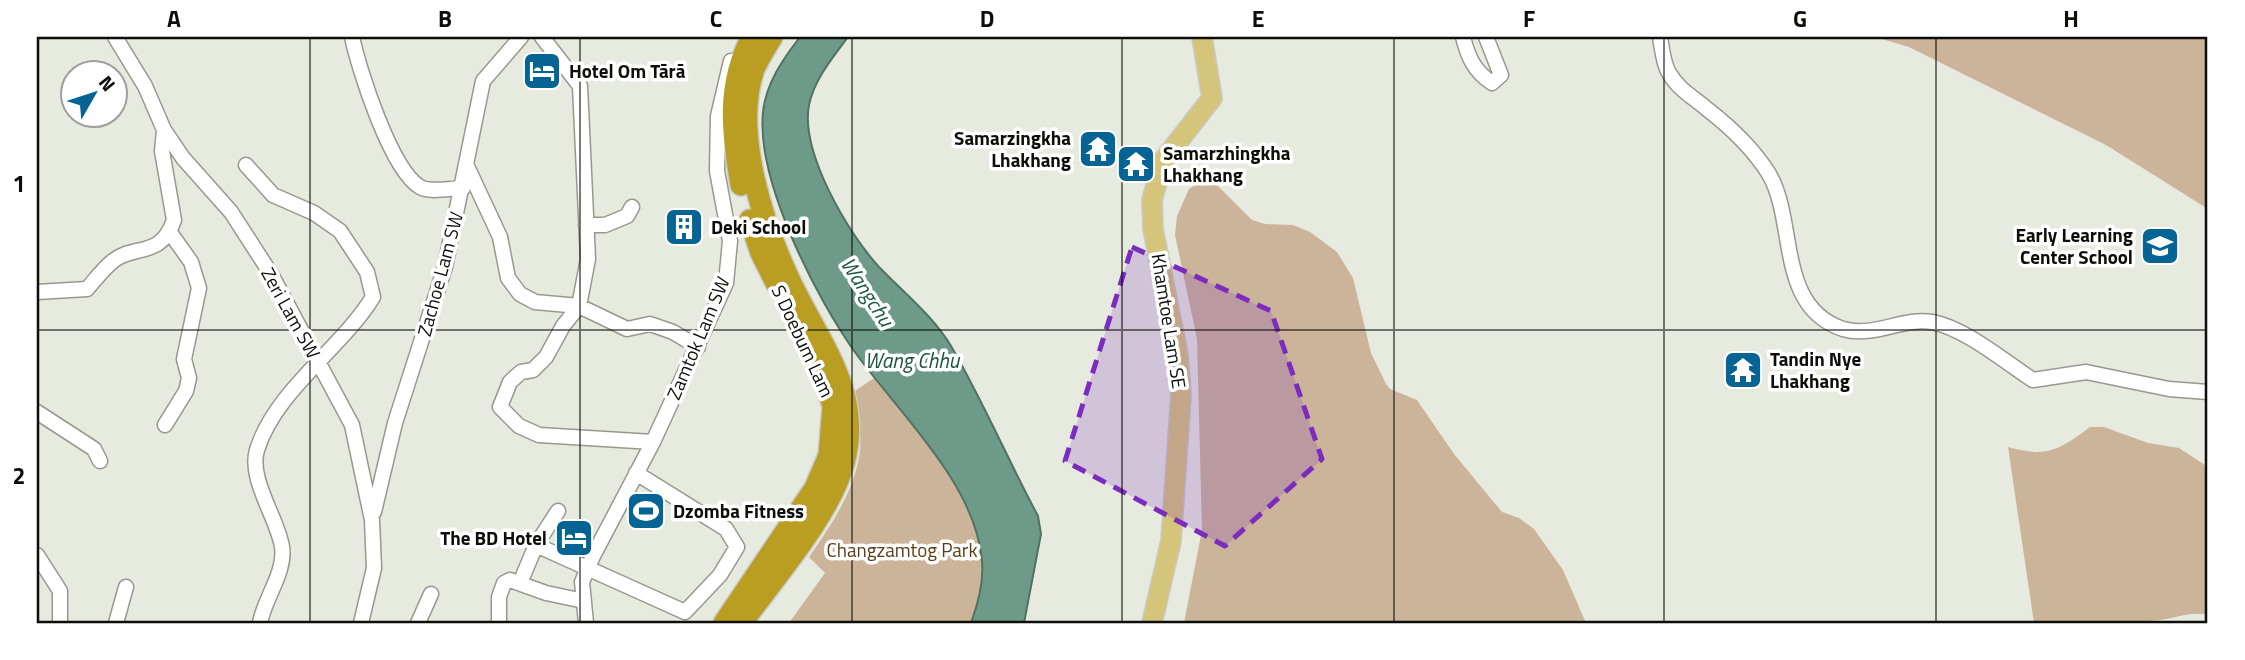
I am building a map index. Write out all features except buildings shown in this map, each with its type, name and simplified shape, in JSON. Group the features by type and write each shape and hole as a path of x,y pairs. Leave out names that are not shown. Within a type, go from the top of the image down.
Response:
{"highway":[{"name":"S Doebum Lam","path":"724,623 815,488 828,454 833,419 833,406 822,372 761,253 742,186 732,101 741,58 752,37"},
{"name":"S Doebum Lam","path":"742,623 830,497 845,462 848,437 847,402 837,368 787,275 764,218 756,185 748,105 754,71 772,37"}],"main road":[{"name":"Khamtoe Lam SE","path":"1152,623 1171,541 1181,396 1178,355 1153,229 1152,200 1163,160 1212,98 1202,37"}],"street":[{"name":"Zeri Lam SW","path":"115,37 145,86 164,130 231,212 271,274 352,425 372,520 374,568 361,623"},
{"path":"352,37 372,103 406,176 423,189 463,188"},
{"name":"Zachoe Lam SW","path":"372,520 382,471 408,381 438,295 463,188 465,163 483,81 521,37"},
{"path":"542,37 568,66 580,86 588,259 579,306 563,326 546,357 533,370 521,372 510,382 500,407 513,421 539,435 653,442"},
{"name":"Zamtok Lam SW","path":"586,623 583,582 588,568 653,442 726,283 730,241 718,171 719,116 722,93 741,37"},
{"path":"1464,37 1468,58 1482,76 1492,83 1501,75 1486,37"},
{"path":"1660,37 1667,71 1685,93 1729,129 1768,173 1781,201 1789,262 1801,290 1818,314 1843,328 1872,332 1931,322 1986,349 2033,380 2086,372 2147,385 2208,392"},
{"path":"37,292 87,289 115,259 146,250 169,231 174,220 162,152 164,130"},
{"path":"465,163 500,237 508,278 513,287 535,302 579,306 627,329 650,324 673,332 698,347"},
{"path":"246,164 273,195 314,213 340,231 372,284 373,297 360,317 283,404 257,450 265,503 282,548 281,564 260,623"},
{"path":"586,225 605,225 627,216 632,207"},
{"path":"165,425 186,391 189,378 184,359 199,288 191,262 169,231"},
{"path":"37,412 94,449 100,461"},
{"path":"536,545 685,612 720,575 737,547 726,529 636,473"},
{"path":"520,583 536,545 558,511"},
{"path":"37,555 60,591 60,623"},
{"path":"499,623 499,597 504,583 510,580 546,593 584,601"},
{"path":"116,623 126,587"},
{"path":"418,623 431,594"}],"highlighted area":[{"path":"1132,247 1271,311 1322,459 1225,546 1065,461"}],"green space":[{"path":"1875,37 2208,37 2208,209 2106,145 1909,47"},
{"path":"1208,176 1252,220 1265,224 1293,225 1310,232 1337,252 1353,278 1371,353 1386,384 1390,389 1417,400 1454,454 1502,512 1519,518 1534,529 1563,570 1586,623 1184,623 1202,530 1197,339 1175,235 1177,216 1189,189"},
{"name":"Changzamtog Park","path":"874,378 941,463 968,511 982,561 980,592 971,623 789,623 825,573 809,557 833,520 853,480 860,451 855,391"},
{"path":"2090,427 2104,427 2148,443 2179,448 2208,467 2208,615 2190,614 2129,623 2034,623 2008,447 2033,452 2052,450"}],"water":[{"name":"Wang Chhu","path":"800,37 848,37 820,78 809,105 808,124 819,168 841,213 867,252 927,314 951,346 1038,516 1041,534 1024,623 971,623 980,593 982,561 977,533 966,505 933,452 841,332 808,272 779,205 763,140 763,112 772,81"}],"place":[{"name":"Hotel Om Tārā","path":"542,71"},
{"name":"Samarzingkha Lhakhang","path":"1098,149"},
{"name":"Samarzhingkha Lhakhang","path":"1136,164"},
{"name":"Deki School","path":"684,227"},
{"name":"Early Learning Center School","path":"2160,246"},
{"name":"Tandin Nye Lhakhang","path":"1743,370"},
{"name":"Dzomba Fitness","path":"646,511"},
{"name":"The BD Hotel","path":"574,538"}],"water label":[{"name":"Wangchu","path":"867,292"}]}
